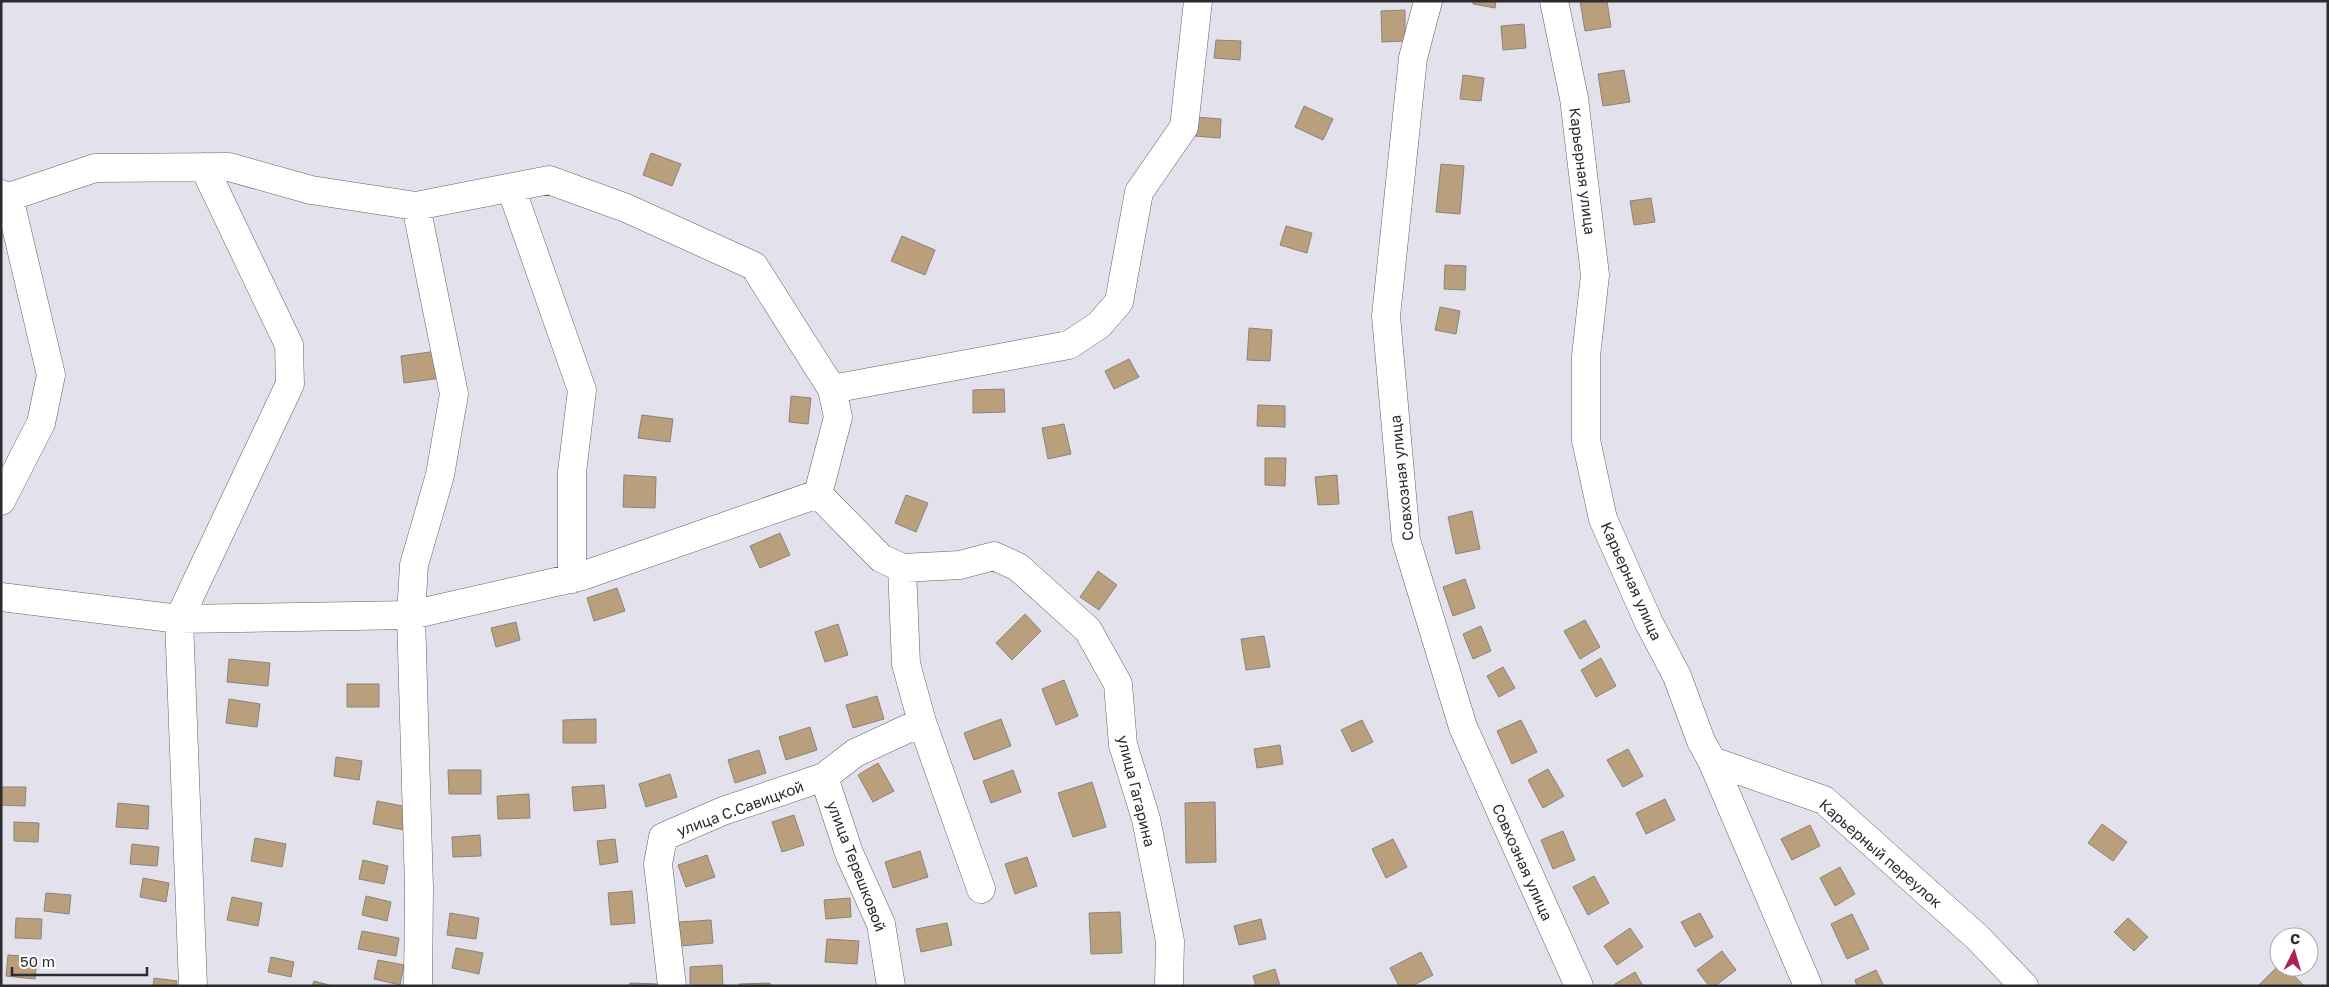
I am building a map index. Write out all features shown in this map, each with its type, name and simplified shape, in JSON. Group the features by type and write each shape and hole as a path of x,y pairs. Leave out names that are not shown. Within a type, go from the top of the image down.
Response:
{"street":[{"path":"832,389 1069,345 1099,325 1119,302 1139,192 1184,127 1198,1"},
{"name":"Совхозная улица","path":"1428,1 1413,58 1386,316 1406,540 1463,727 1579,986"},
{"name":"Карьерная улица","path":"1554,1 1574,98 1595,275 1586,356 1586,440 1603,519 1649,623 1677,676 1701,741 1712,760 1808,986"},
{"path":"193,986 179,619 290,384 289,345 204,167"},
{"path":"1,501 41,422 51,375 5,195 95,168 229,167 311,190 416,206 549,180 626,208 754,266 832,389 838,417 818,494 572,579 411,615 179,619 1,597"},
{"path":"511,188 582,390 572,472 572,579"},
{"path":"416,206 454,394 440,475 414,565 411,615 419,888 418,986"},
{"name":"улица Гагарина","path":"818,494 881,558 902,568 960,565 994,556 1018,568 1088,630 1118,684 1122,746 1146,819 1170,941 1169,986"},
{"path":"902,568 906,664 922,722 981,889"},
{"name":"улица С.Савицкой","path":"672,986 658,864 663,837 723,811 824,777 855,753 922,722"},
{"name":"Карьерный переулок","path":"1712,760 1824,800 1977,937 2024,986"},
{"name":"улица Терешковой","path":"824,777 849,853 881,924 891,986"}],"building":[{"path":"1473,1 1496,1 1495,8 1473,4"},
{"path":"1580,1 1607,1 1611,27 1585,31"},
{"path":"1405,10 1405,41 1382,42 1381,11"},
{"path":"1524,24 1526,48 1503,50 1501,26"},
{"path":"1216,40 1241,41 1240,60 1214,58"},
{"path":"1624,70 1630,102 1603,106 1598,74"},
{"path":"1463,75 1484,78 1481,101 1460,99"},
{"path":"1304,106 1333,119 1323,140 1295,127"},
{"path":"1196,117 1221,119 1220,138 1194,136"},
{"path":"651,153 681,164 672,186 643,175"},
{"path":"1441,164 1464,166 1460,214 1436,212"},
{"path":"1651,198 1655,222 1634,225 1630,201"},
{"path":"1286,226 1312,233 1307,253 1280,245"},
{"path":"902,236 935,250 925,275 891,261"},
{"path":"1445,265 1466,266 1465,290 1444,289"},
{"path":"1440,307 1460,311 1456,334 1435,330"},
{"path":"1249,328 1272,330 1270,361 1247,360"},
{"path":"437,351 441,378 404,383 401,356"},
{"path":"1129,359 1139,377 1114,389 1105,371"},
{"path":"1004,389 1005,412 973,413 973,390"},
{"path":"791,396 811,398 808,424 789,422"},
{"path":"1258,405 1285,406 1285,427 1257,426"},
{"path":"642,415 673,419 670,442 638,438"},
{"path":"1064,424 1071,454 1048,459 1042,428"},
{"path":"1265,458 1286,458 1285,486 1265,485"},
{"path":"624,475 656,477 655,508 623,507"},
{"path":"1337,475 1339,504 1318,505 1315,477"},
{"path":"906,495 928,503 916,532 895,523"},
{"path":"1472,511 1480,549 1456,554 1448,517"},
{"path":"780,533 790,555 760,568 750,546"},
{"path":"1098,571 1117,585 1099,610 1080,597"},
{"path":"1465,579 1475,608 1453,616 1443,587"},
{"path":"617,588 625,611 594,621 587,598"},
{"path":"1025,614 1041,631 1012,660 996,643"},
{"path":"1585,620 1600,647 1580,659 1564,631"},
{"path":"516,622 520,640 496,647 491,628"},
{"path":"838,624 848,655 825,662 815,632"},
{"path":"1481,626 1491,651 1473,659 1463,634"},
{"path":"1264,636 1270,667 1246,670 1241,639"},
{"path":"1601,658 1616,686 1596,697 1581,670"},
{"path":"229,659 270,663 268,686 227,682"},
{"path":"1503,667 1515,688 1499,697 1487,676"},
{"path":"1064,680 1078,716 1056,725 1042,689"},
{"path":"347,684 379,684 379,707 347,707"},
{"path":"877,696 884,719 853,728 846,705"},
{"path":"229,699 260,704 257,727 226,723"},
{"path":"596,719 596,743 563,743 563,720"},
{"path":"1001,719 1011,746 974,760 964,733"},
{"path":"1362,720 1373,742 1352,752 1341,730"},
{"path":"1521,720 1537,752 1512,764 1497,731"},
{"path":"810,727 817,750 786,760 779,737"},
{"path":"1280,745 1283,764 1257,768 1254,749"},
{"path":"1628,749 1643,776 1623,787 1607,760"},
{"path":"759,750 766,773 735,783 728,760"},
{"path":"336,757 362,761 359,780 334,776"},
{"path":"878,763 894,791 873,802 858,775"},
{"path":"1548,769 1564,796 1543,808 1528,780"},
{"path":"448,770 481,770 481,794 449,794"},
{"path":"1013,770 1021,792 991,803 983,781"},
{"path":"670,774 677,797 646,807 639,784"},
{"path":"1092,782 1106,827 1073,837 1058,793"},
{"path":"604,785 606,808 574,811 572,787"},
{"path":"1,787 26,787 25,806 1,805"},
{"path":"529,794 530,818 498,819 497,796"},
{"path":"1665,799 1675,820 1646,834 1636,813"},
{"path":"377,801 408,807 404,830 373,824"},
{"path":"1215,802 1216,862 1186,863 1185,803"},
{"path":"118,803 149,806 148,829 116,827"},
{"path":"794,815 804,845 782,852 772,822"},
{"path":"14,822 39,823 38,842 14,841"},
{"path":"2102,824 2127,842 2113,861 2088,843"},
{"path":"1810,825 1820,846 1792,860 1781,839"},
{"path":"1563,831 1575,860 1553,869 1541,840"},
{"path":"480,835 481,856 453,857 452,837"},
{"path":"255,838 286,844 282,867 251,861"},
{"path":"615,839 618,862 600,865 597,841"},
{"path":"1393,839 1407,867 1386,878 1372,849"},
{"path":"132,844 159,847 157,866 130,864"},
{"path":"920,851 928,877 893,888 885,862"},
{"path":"707,855 715,877 686,887 678,865"},
{"path":"1027,857 1037,886 1015,894 1005,864"},
{"path":"363,860 388,866 384,884 359,879"},
{"path":"1840,867 1855,894 1835,906 1820,878"},
{"path":"1594,876 1609,903 1588,915 1573,887"},
{"path":"143,878 169,883 166,902 140,897"},
{"path":"632,891 635,923 611,925 608,893"},
{"path":"46,893 71,895 69,914 44,911"},
{"path":"366,896 391,902 387,921 362,915"},
{"path":"232,897 262,903 258,926 227,920"},
{"path":"850,898 851,917 826,919 824,900"},
{"path":"1120,912 1122,953 1091,954 1089,913"},
{"path":"450,913 479,918 476,939 447,935"},
{"path":"1700,913 1713,937 1695,947 1681,922"},
{"path":"1852,914 1869,949 1847,959 1831,924"},
{"path":"16,918 42,919 41,939 15,938"},
{"path":"2128,918 2148,937 2134,951 2114,932"},
{"path":"1261,919 1266,939 1239,945 1234,926"},
{"path":"711,920 713,943 681,946 679,922"},
{"path":"947,923 952,945 921,952 916,929"},
{"path":"1630,928 1643,947 1617,965 1604,946"},
{"path":"362,931 399,938 396,956 358,949"},
{"path":"827,939 859,941 857,964 825,962"},
{"path":"456,948 483,953 479,974 452,968"},
{"path":"1722,951 1736,970 1715,986 1709,986 1697,970"},
{"path":"1421,952 1433,975 1412,986 1399,986 1390,968"},
{"path":"8,955 37,957 35,979 6,976"},
{"path":"271,957 294,962 291,977 268,972"},
{"path":"378,960 404,965 400,985 374,979"},
{"path":"722,965 723,986 690,986 690,967"},
{"path":"1275,969 1280,986 1256,986 1253,976"},
{"path":"1876,970 1884,986 1857,986 1855,980"},
{"path":"1635,972 1643,986 1616,986 1615,984"},
{"path":"2269,975 2269,977 2295,977 2304,986 2258,986"},
{"path":"154,978 177,981 176,986 153,986"},
{"path":"314,981 329,985 329,986 312,986"},
{"path":"630,983 658,984 658,986 629,986"},
{"path":"770,983 770,986 739,986 739,984"}]}
